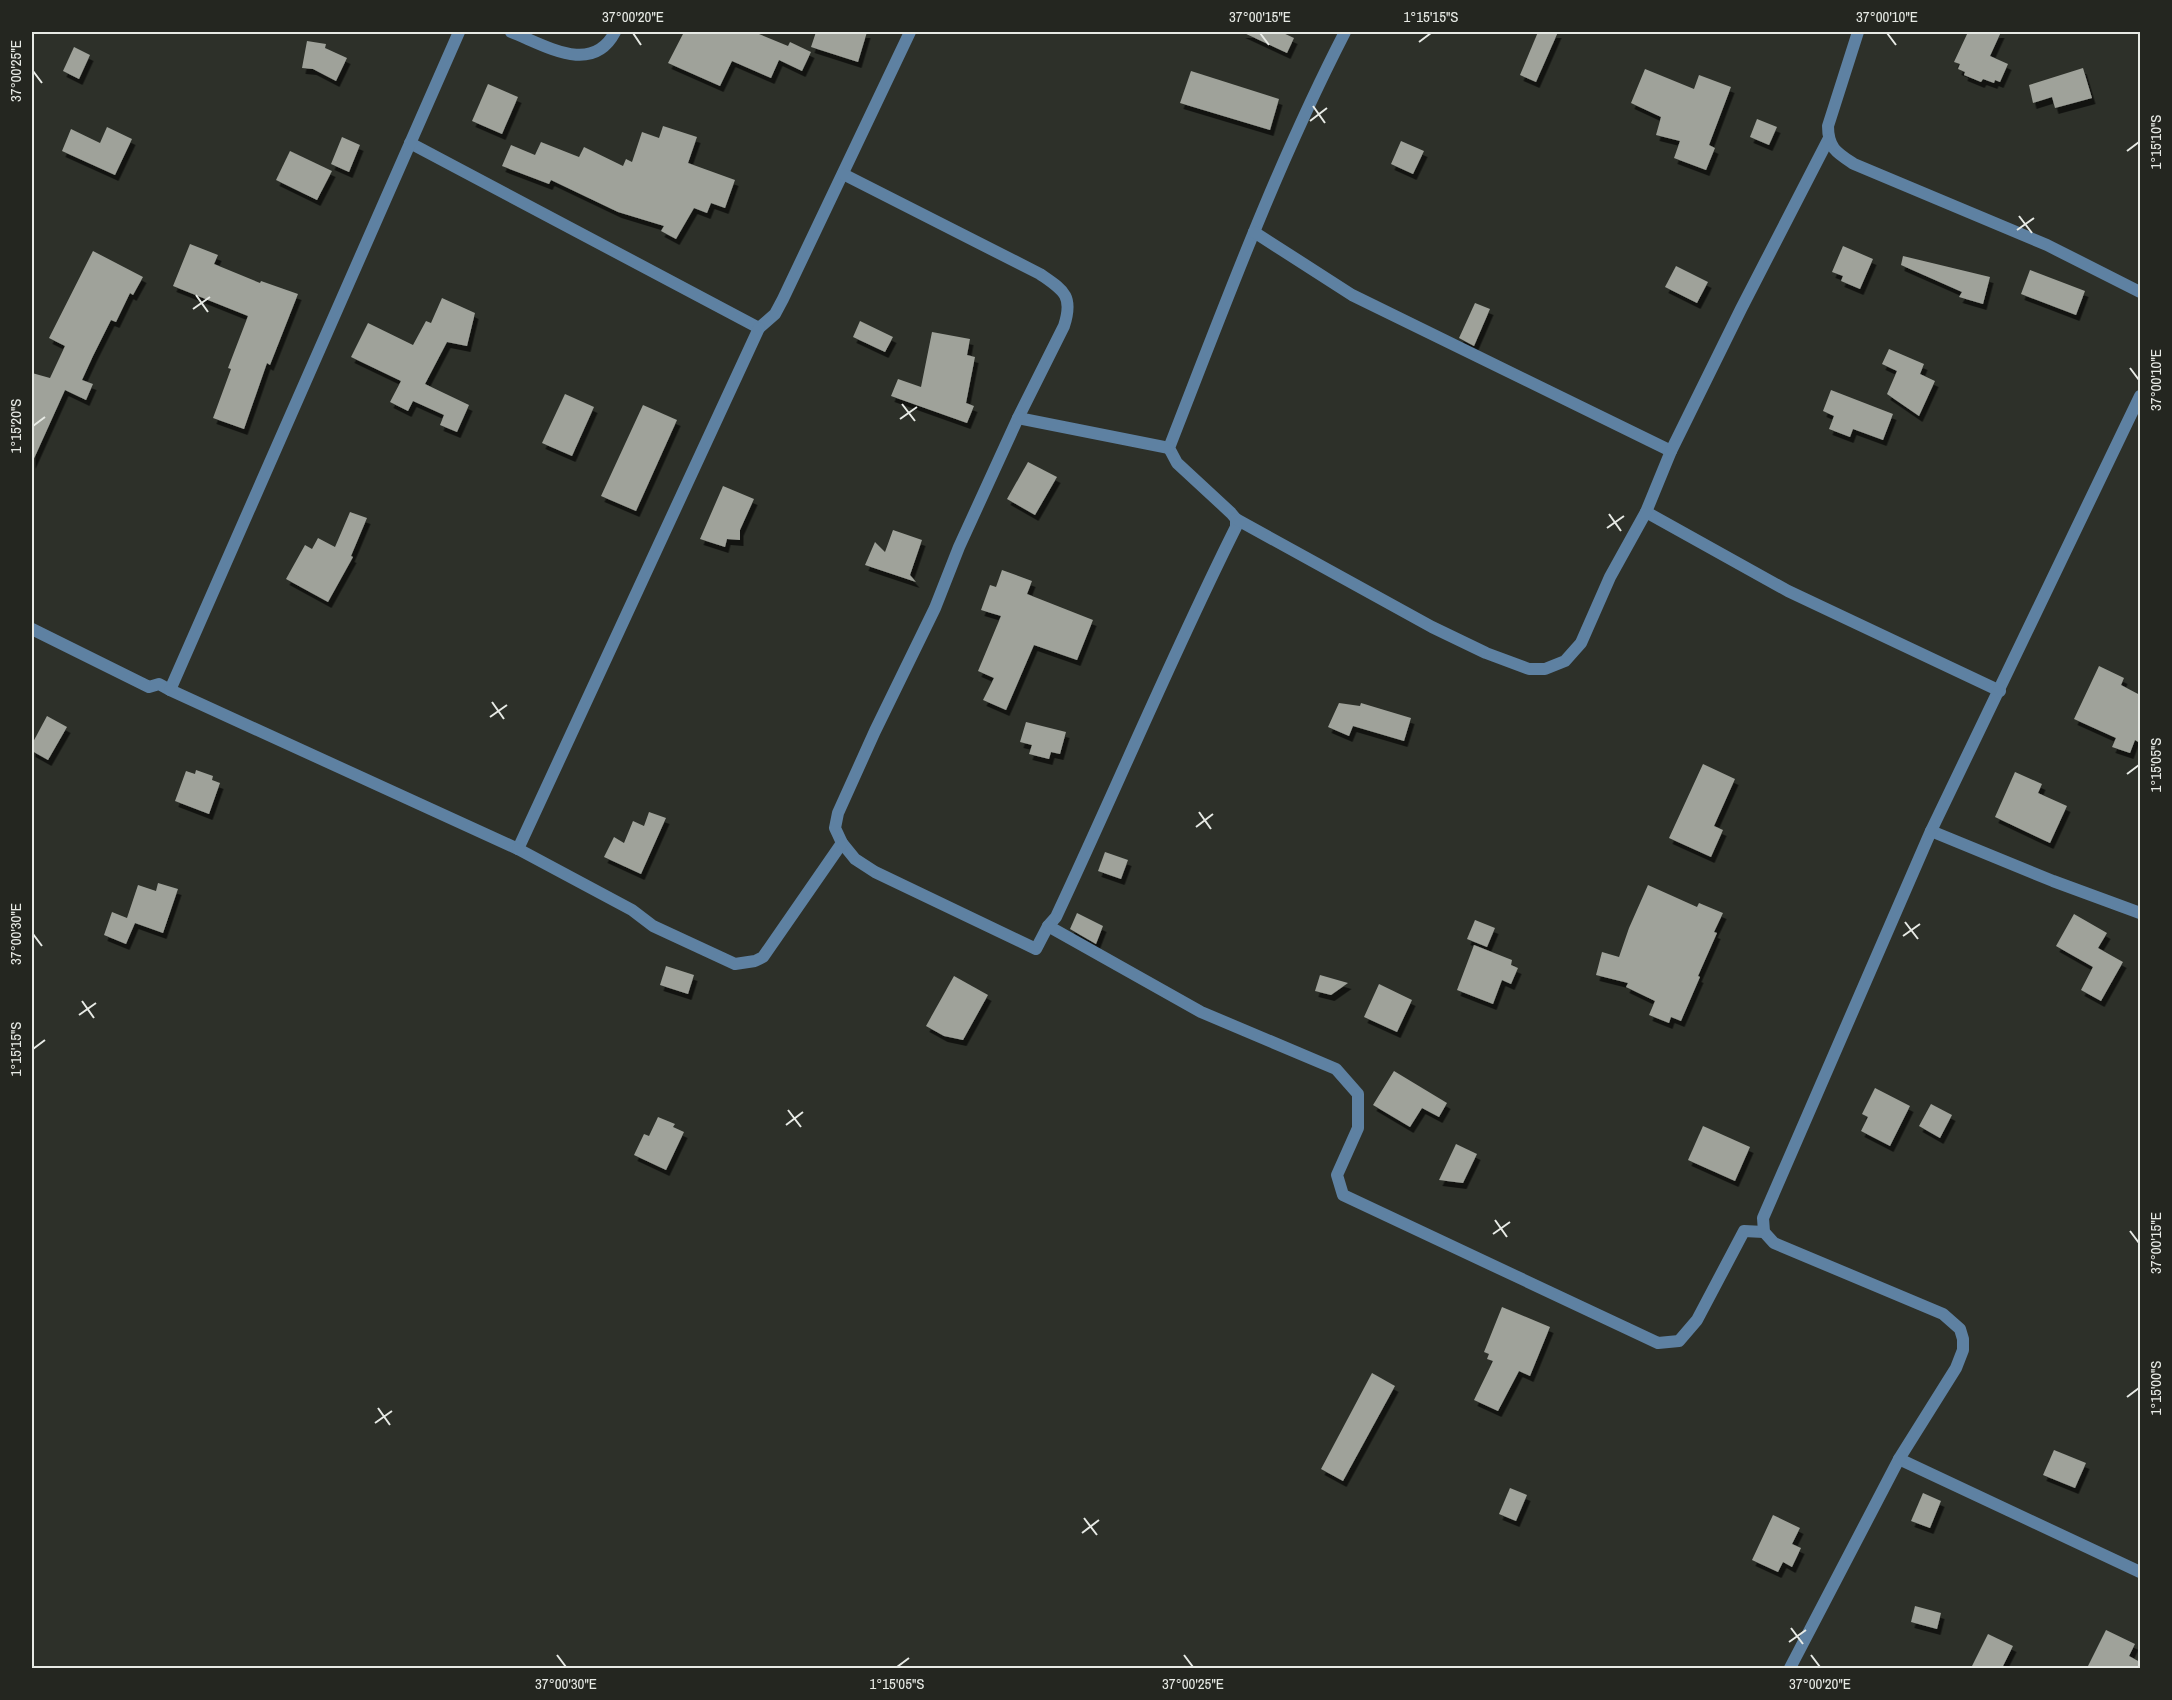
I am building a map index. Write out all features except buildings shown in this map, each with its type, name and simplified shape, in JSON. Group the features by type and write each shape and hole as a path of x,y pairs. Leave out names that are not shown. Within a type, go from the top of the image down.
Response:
{"street":[{"path":"170,690 459,32"},
{"path":"511,32 570,55 586,56 605,45 615,32"},
{"path":"518,849 759,328 775,314 783,299 910,32"},
{"path":"1345,32 1311,98 1254,232 1169,448 1177,463 1236,519 1447,635 1529,669 1545,669 1565,661 1581,643 1610,577 1646,512 1671,450 1828,140 1828,126 1858,32"},
{"path":"1828,140 1838,154 1854,165 2047,245 2140,292"},
{"path":"410,143 759,328"},
{"path":"843,174 1040,274 1060,288 1066,297 1069,311 1064,326 1018,418 959,547 935,608 838,813 835,828 842,843 855,859 875,872 1036,949 1048,926 1056,917 1123,773 1196,607 1236,527 1236,519"},
{"path":"1254,232 1352,295 1671,450"},
{"path":"1791,1668 1899,1459 1956,1368 1963,1350 1960,1329 1943,1314 1774,1243 1764,1232 1762,1218 1931,831 2140,396"},
{"path":"1018,418 1169,448"},
{"path":"1646,512 1788,591 2000,691"},
{"path":"32,629 149,687 159,684 518,849 632,910 653,926 735,964 755,961 763,957 842,843"},
{"path":"1931,831 2053,881 2140,913"},
{"path":"1048,926 1201,1012 1336,1069 1358,1094 1358,1128 1337,1175 1343,1195 1658,1343 1679,1341 1696,1320 1744,1231 1764,1232"},
{"path":"1899,1459 2140,1572"}]}
